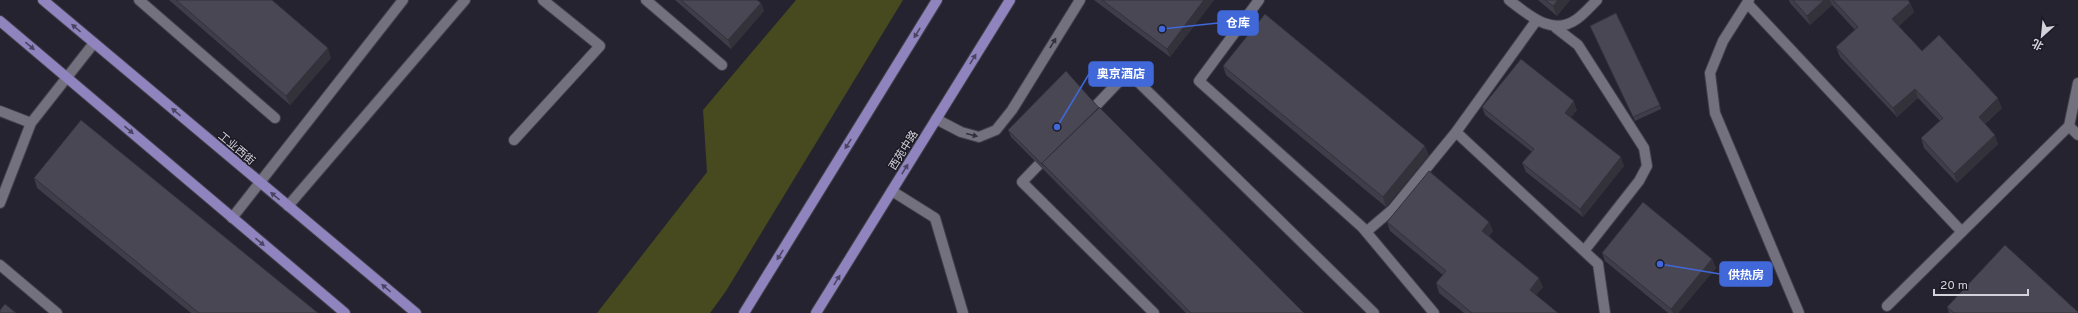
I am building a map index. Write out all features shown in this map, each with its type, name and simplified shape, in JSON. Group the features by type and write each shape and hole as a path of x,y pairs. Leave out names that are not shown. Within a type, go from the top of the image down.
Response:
{"main road":[{"name":"工业西街","path":"43,0 416,313"},
{"path":"744,313 937,0"},
{"name":"西苑中路","path":"816,313 1010,0"},
{"path":"0,21 345,313"}],"street":[{"path":"139,0 275,118"},
{"path":"232,218 403,0"},
{"path":"288,206 465,0"},
{"path":"514,140 600,46 543,0"},
{"path":"646,0 722,65"},
{"path":"936,119 961,132 979,137 996,130 1012,110 1080,0"},
{"path":"1258,0 1199,81 1366,232 1434,313"},
{"path":"1509,0 1536,21 1556,28 1578,45 1644,148 1647,166 1639,181 1584,251"},
{"path":"1556,28 1576,20 1597,0"},
{"path":"1799,313 1715,113 1710,74 1723,41 1748,2 1962,232"},
{"path":"1366,232 1393,209 1456,132 1536,21"},
{"path":"0,203 31,123 94,43"},
{"path":"1081,121 1128,72 1374,313"},
{"path":"1887,306 2070,126 2078,82"},
{"path":"0,111 31,123"},
{"path":"2070,126 2078,135"},
{"path":"1456,132 1598,264 1604,313"},
{"path":"1054,148 1022,182 1154,313"},
{"path":"892,191 935,218 963,313"},
{"path":"0,265 57,313"}],"green space":[{"path":"796,0 903,0 726,291 710,313 597,313 707,172 703,110"}],"building":[{"path":"176,0 272,0 328,48 286,96"},
{"path":"681,0 757,0 761,3 728,40"},
{"path":"1102,0 1204,0 1167,49"},
{"path":"1545,0 1558,0 1553,6"},
{"path":"1793,0 1824,0 1807,16"},
{"path":"1833,0 1908,0 1910,3 1892,19 1922,51 1939,35 1998,98 1979,117 1995,135 1954,174 1921,138 1943,118 1915,89 1893,108 1836,47 1858,27"},
{"path":"1616,13 1660,105 1633,117 1590,26"},
{"path":"1265,14 1425,146 1383,197 1223,66"},
{"path":"1521,59 1574,101 1565,113 1621,157 1580,209 1522,163 1534,149 1482,107"},
{"path":"1066,71 1099,108 1042,163 1043,165 1008,130"},
{"path":"1099,107 1304,313 1191,313 1042,163"},
{"path":"81,120 318,313 199,313 34,178"},
{"path":"1429,171 1489,222 1482,231 1539,278 1530,290 1558,313 1472,313 1436,283 1446,271 1387,222"},
{"path":"1643,202 1712,259 1671,309 1602,253"},
{"path":"2005,245 2078,313 1954,313 1947,307"},
{"path":"5,304 16,313 0,313 0,310"}],"place":[{"name":"仓库","path":"1162,29"},
{"name":"奥京酒店","path":"1057,127"},
{"name":"供热房","path":"1660,264"}]}
